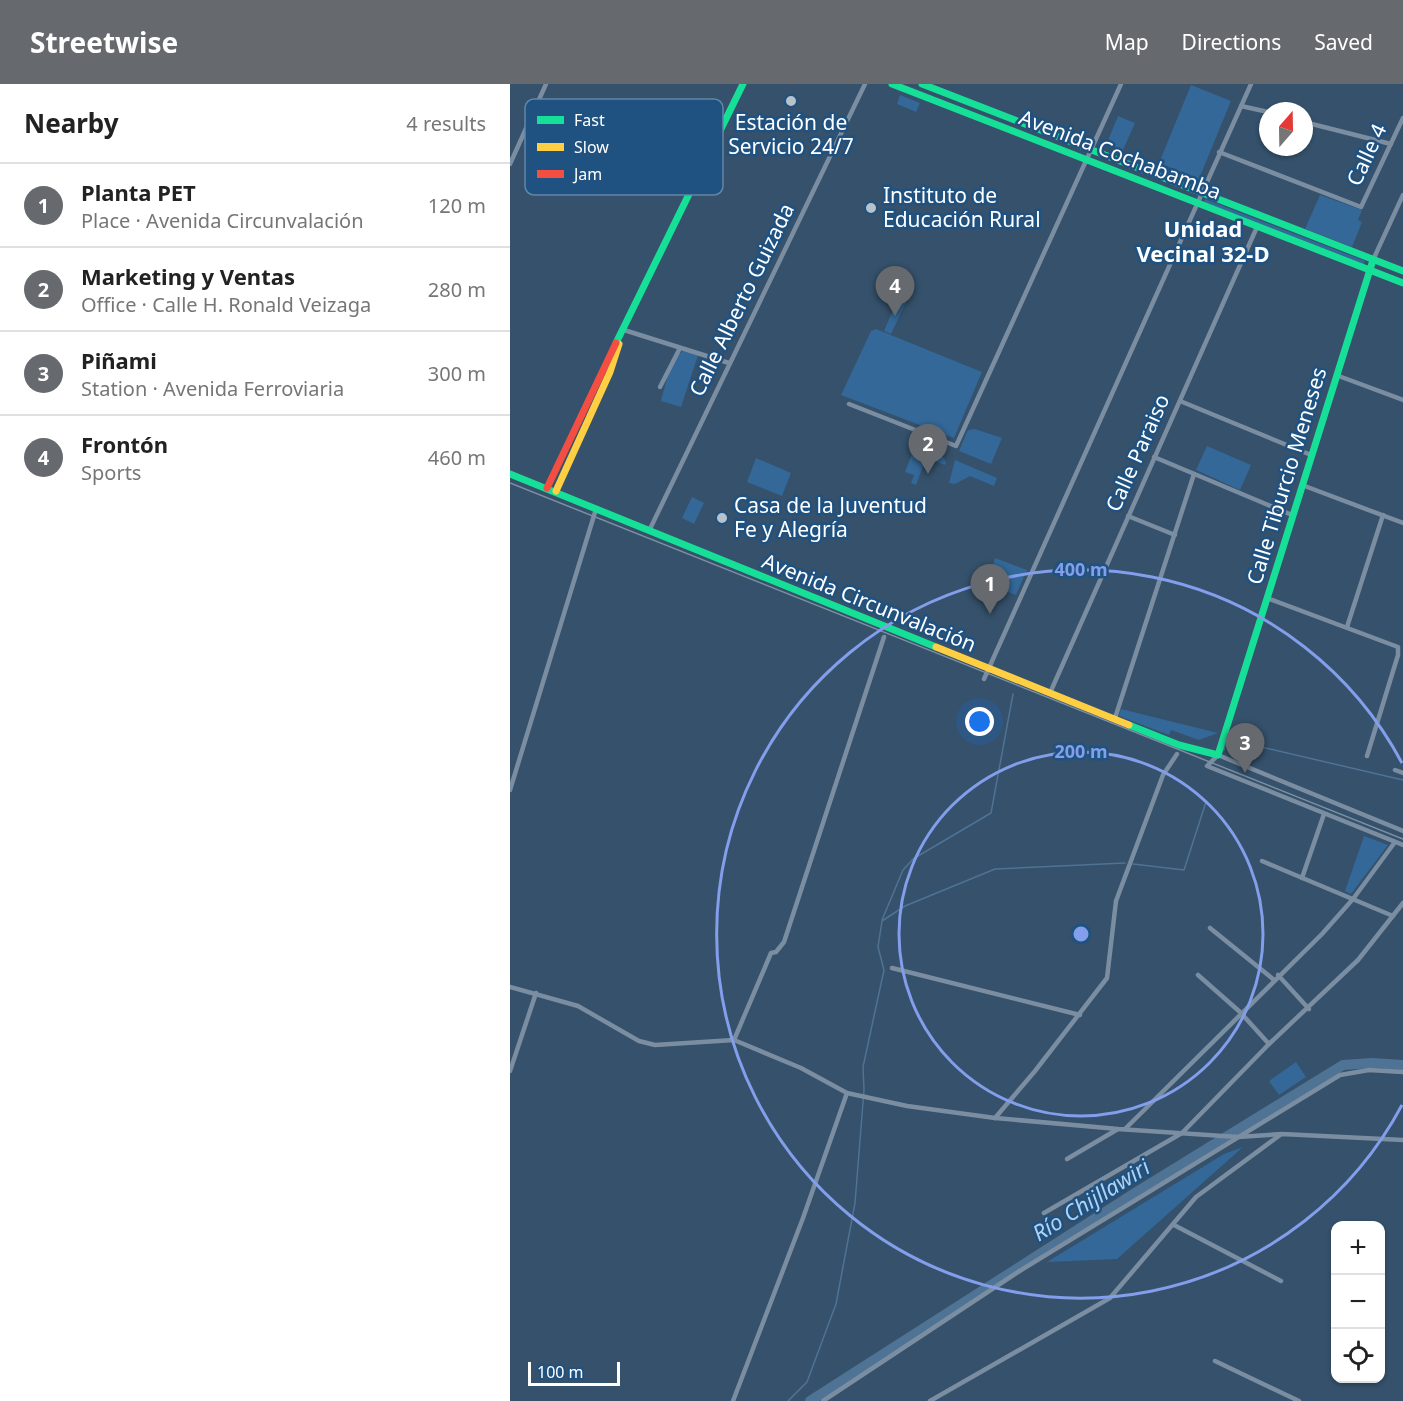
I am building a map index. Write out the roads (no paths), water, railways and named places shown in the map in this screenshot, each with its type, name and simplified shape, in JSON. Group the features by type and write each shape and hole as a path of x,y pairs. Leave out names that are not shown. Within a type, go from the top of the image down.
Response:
{"street":[{"path":"539,99 546,84"},
{"path":"723,125 743,84"},
{"name":"Calle Alberto Guizada","path":"649,531 865,84"},
{"name":"Avenida Cochabamba","path":"892,84 1403,283"},
{"path":"849,404 956,446 1086,160 1093,150 1121,84"},
{"path":"984,679 1196,202 1251,84"},
{"path":"923,96 926,85"},
{"name":"Avenida Cochabamba","path":"926,85 1403,271"},
{"path":"1241,106 1259,110"},
{"name":"Calle 4","path":"1219,152 1361,207 1403,118"},
{"path":"1313,124 1391,144"},
{"path":"510,164 525,131"},
{"path":"547,488 603,367 624,330 689,195"},
{"name":"Calle Tiburcio Meneses","path":"1324,814 1207,766 1218,755 1368,270 1403,195"},
{"name":"Calle Paraiso","path":"1050,693 1257,227"},
{"path":"624,330 729,363"},
{"path":"556,491 610,372 624,330"},
{"path":"660,387 680,348"},
{"path":"1336,375 1403,400"},
{"path":"1180,401 1311,454"},
{"path":"1154,457 1292,515"},
{"name":"Avenida Circunvalación","path":"510,474 1050,693 1115,717 1179,745 1218,755"},
{"path":"1115,717 1194,474"},
{"path":"1302,485 1403,523"},
{"path":"510,790 596,508"},
{"path":"1347,627 1383,515"},
{"path":"1128,516 1174,535"},
{"path":"1267,598 1398,646 1398,655 1367,756"},
{"path":"734,1040 771,953 776,952 784,942 884,637"},
{"path":"995,1118 1080,1015 1107,978 1116,901 1163,775 1178,754"},
{"path":"1218,755 1403,831"},
{"path":"1395,770 1403,773"},
{"path":"1302,878 1324,814 1403,845"},
{"path":"1067,1159 1122,1129 1322,934 1353,898 1395,842"},
{"path":"1262,861 1393,916"},
{"path":"1044,1213 1182,1133 1269,1044 1309,1009 1358,960 1403,903"},
{"path":"1210,928 1276,977 1309,1009"},
{"path":"892,968 1080,1015"},
{"path":"1198,975 1240,1012 1269,1044"},
{"path":"510,987 578,1006 639,1041 655,1045 734,1040 801,1068 847,1093 907,1106 995,1118 1122,1129 1241,1136 1282,1134 1403,1140"},
{"path":"510,1071 536,993"},
{"path":"823,1401 1033,1263 1340,1076 1369,1070 1403,1072"},
{"path":"733,1401 803,1218 847,1093"},
{"path":"930,1401 1110,1298 1196,1197 1282,1134"},
{"path":"1174,1225 1281,1281"},
{"path":"1215,1361 1299,1401"}],"waterway":[{"path":"882,920 903,870 913,859 991,813 1013,694"},
{"path":"1224,750 1227,739 1403,780"},
{"path":"1133,864 1184,870 1206,802"},
{"path":"788,1401 807,1382 836,1304 855,1203 864,1090 863,1067 884,970 878,947 882,921 905,906 995,869 1125,863"},
{"name":"Río Chijllawiri","path":"810,1401 1135,1193 1343,1065 1372,1063 1403,1065"}],"tram line":[{"path":"510,483 1403,839"}],"place":[{"name":"Estación de Servicio 24/7","path":"791,101"},
{"name":"Instituto de Educación Rural","path":"871,208"},
{"name":"Frontón","path":"895,316"},
{"name":"Marketing y Ventas","path":"928,474"},
{"name":"Casa de la Juventud Fe y Alegría","path":"722,518"},
{"name":"Planta PET","path":"990,614"},
{"name":"Piñami","path":"1245,773"}],"district":[{"name":"Unidad Vecinal 32-D","path":"1203,242"}]}
